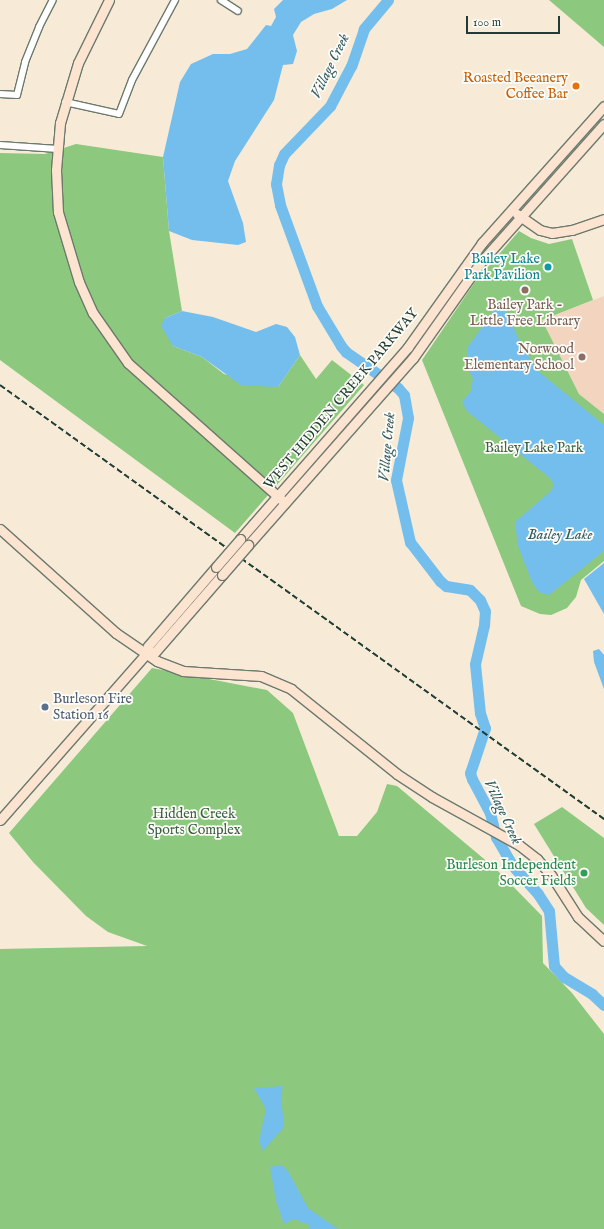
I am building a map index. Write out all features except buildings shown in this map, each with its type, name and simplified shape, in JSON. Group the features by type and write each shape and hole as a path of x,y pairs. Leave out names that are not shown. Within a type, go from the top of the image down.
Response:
{"main road":[{"path":"109,0 86,43 65,102 58,149 56,170 58,212 79,282 93,314 128,363 142,378 285,503"},
{"name":"WEST HIDDEN CREEK PARKWAY","path":"604,106 469,260 408,347 216,566 148,646 146,654 155,652 413,358 446,314 480,262 604,124"},
{"path":"512,210 540,230 552,233 572,230 604,220"},
{"path":"0,529 116,633 146,654 175,669 261,676 291,689 397,774 477,822 509,839 537,859 551,875 578,918 604,941"},
{"path":"0,820 146,654"}],"street":[{"path":"0,94 17,95 25,62 39,27 53,0"},
{"path":"65,102 119,114 132,80 175,0"},
{"path":"221,0 238,11"},
{"path":"0,145 58,149"}],"shaded area":[{"name":"Norwood Elementary School","path":"604,296 604,414 579,394 542,320"}],"green space":[{"path":"549,0 604,0 604,47"},
{"path":"76,144 163,157 169,231 182,311 165,318 173,346 202,357 224,374 278,387 300,355 316,379 332,360 364,385 235,533 0,360 0,153 45,154"},
{"name":"Bailey Lake Park","path":"519,231 531,238 549,244 572,239 593,300 542,320 579,394 604,414 604,561 581,580 576,597 567,608 551,615 540,614 521,606 422,360 475,282"},
{"name":"Hidden Creek Sports Complex","path":"152,668 267,690 293,713 339,836 357,836 377,812 387,784 397,786 496,869 542,916 543,963 572,993 604,1034 604,1229 0,1229 0,949 147,946 108,932 86,916 33,862 9,833"},
{"name":"Burleson Independent Soccer Fields","path":"562,807 604,838 604,925 586,908 534,824"}],"water":[{"path":"283,0 347,0 332,9 314,14 301,22 293,35 297,51 293,64 283,65 274,100 235,161 228,181 243,223 246,242 238,245 192,240 169,231 163,157 180,82 191,64 213,54 230,54 247,49 266,25 271,26 276,17 274,9"},
{"name":"Bailey Lake","path":"494,310 504,310 507,313 520,342 538,371 604,425 604,551 549,595 539,592 532,582 518,546 515,522 551,491 554,485 551,479 467,411 462,402 471,391 473,378 468,369 468,347"},
{"path":"182,311 213,317 256,332 276,324 287,327 295,337 300,355 278,387 241,385 202,357 173,346 161,326 165,318"},
{"path":"604,563 604,614 584,579"},
{"path":"599,649 604,655 604,689 594,662 593,651"},
{"path":"283,1086 281,1095 284,1127 263,1151 259,1141 266,1109 254,1088"},
{"path":"281,1165 288,1171 308,1208 338,1229 310,1229 309,1225 294,1219 284,1224 276,1201 270,1167"}],"waterway":[{"name":"Village Creek","path":"388,0 364,29 351,66 330,106 284,154 279,165 276,184 280,205 317,306 341,346 346,352 398,388 404,395 408,418 396,480 410,542 440,581 446,586 470,590 480,600 485,611 484,625 475,664 480,713 485,728 470,773 490,813 496,837 512,865 538,894 549,911 554,966 564,977 592,994 604,1005"}],"railway":[{"path":"0,385 604,819"}],"place":[{"name":"Roasted Beeanery Coffee Bar","path":"576,86"},
{"name":"Bailey Lake Park Pavilion","path":"548,267"},
{"name":"Bailey Park - Little Free Library","path":"525,290"},
{"name":"Norwood Elementary School","path":"582,357"},
{"name":"Burleson Fire Station 16","path":"45,707"},
{"name":"Burleson Independent Soccer Fields","path":"584,873"}]}
